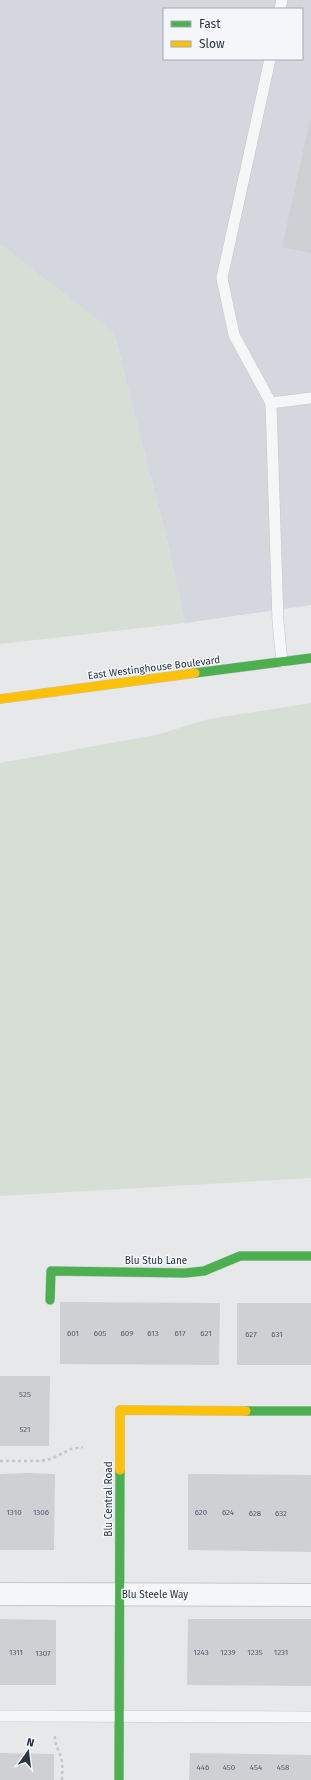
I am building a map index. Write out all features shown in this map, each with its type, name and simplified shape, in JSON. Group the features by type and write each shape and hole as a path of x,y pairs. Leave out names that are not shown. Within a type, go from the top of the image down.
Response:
{"street":[{"name":"East Westinghouse Boulevard","path":"0,699 311,658"},
{"name":"Blu Stub Lane","path":"50,1300 51,1272 185,1273 204,1271 240,1256 311,1256"},
{"name":"Blu Central Road","path":"119,1780 120,1410 311,1411"},
{"name":"Blu Steele Way","path":"0,1594 311,1595"}],"lane":[{"path":"270,60 222,278 234,335 271,403 278,622 282,662"},
{"path":"271,403 311,398"},
{"path":"0,1716 119,1715 311,1717"}],"path":[{"path":"0,1460 40,1461 51,1459 71,1449 83,1447"},
{"path":"55,1734 55,1746 62,1764 62,1780"}],"shaded area":[{"path":"0,0 311,0 311,605 185,623 167,540 114,333 0,244"},
{"path":"0,244 114,333 167,540 185,623 0,644"},
{"path":"311,703 311,1178 0,1196 0,763 156,735 209,719"}],"building":[{"path":"311,120 311,253 282,247"},
{"path":"60,1302 220,1303 219,1365 60,1364"},
{"path":"237,1303 311,1303 311,1365 237,1365"},
{"path":"0,1376 50,1376 49,1446 0,1446"},
{"path":"0,1474 55,1474 54,1550 0,1550"},
{"path":"188,1474 311,1475 311,1552 188,1550"},
{"path":"0,1619 56,1620 56,1685 0,1685"},
{"path":"188,1619 311,1619 311,1686 187,1685"},
{"path":"0,1753 54,1754 54,1780 0,1780"},
{"path":"190,1753 311,1755 311,1780 189,1780"}],"traffic: fast":[{"path":"195,673 311,658"},
{"path":"50,1300 51,1271 185,1273 204,1271 240,1256 311,1256"},
{"path":"246,1411 311,1411"},
{"path":"119,1780 120,1470"}],"traffic: slow":[{"path":"0,699 195,673"},
{"path":"120,1470 120,1410 246,1411"}]}
